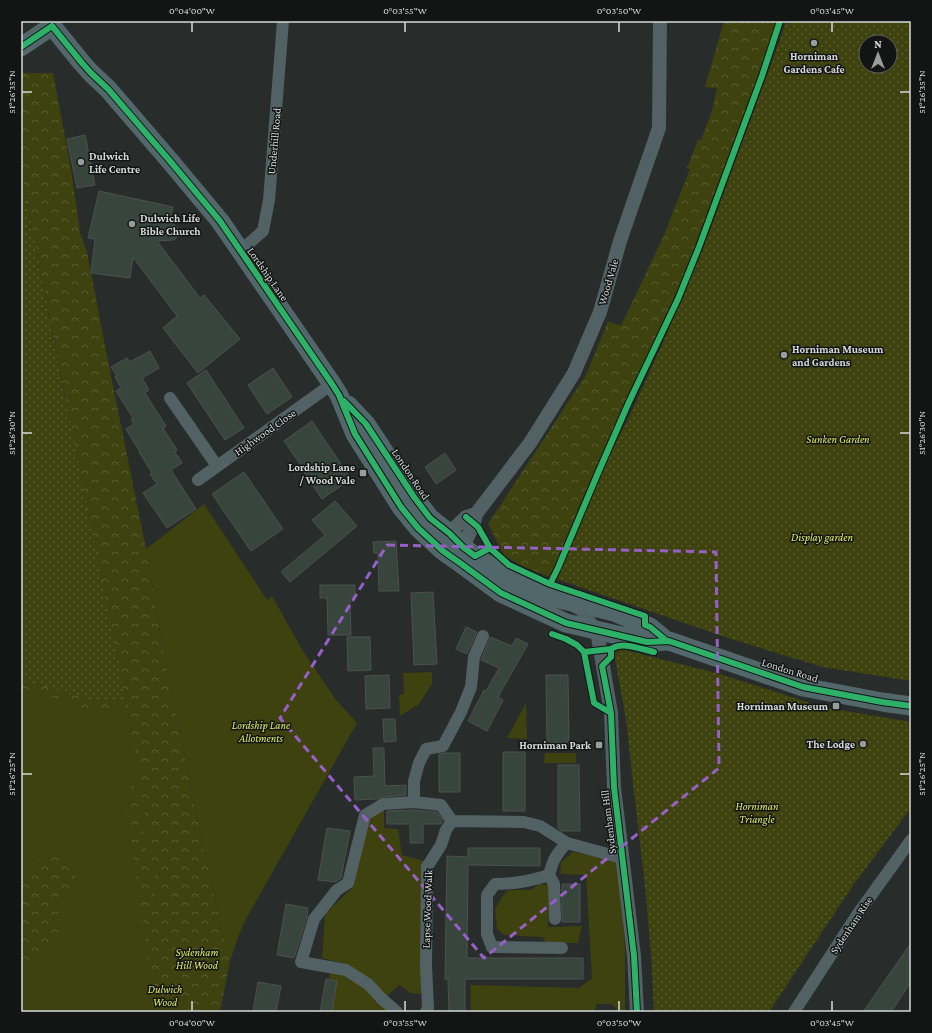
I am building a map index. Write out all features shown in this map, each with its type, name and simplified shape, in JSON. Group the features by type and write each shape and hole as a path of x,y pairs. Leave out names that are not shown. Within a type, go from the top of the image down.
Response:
{"highway":[{"name":"Lordship Lane","path":"21,47 52,26 82,64 108,88 220,221 336,390"},
{"name":"London Road","path":"336,390 366,424 414,497 446,542 502,593 558,620 576,626 647,642 667,641"},
{"name":"London Road","path":"446,542 463,547 504,575 539,591 563,600 586,604 614,612 650,627 667,641 803,687 911,706"}],"street":[{"name":"Underhill Road","path":"240,251 263,231 269,200 283,21"},
{"name":"Wood Vale","path":"463,547 474,523 476,514 530,443 574,373 600,312 620,241 659,128 660,21"},
{"name":"Highwood Close","path":"198,480 217,466 336,390"},
{"path":"170,398 217,466"},
{"name":"Wood Vale","path":"446,542 466,517 476,514"},
{"name":"Sydenham Hill","path":"563,600 581,609 596,631 611,713 614,787 634,956 637,1012"},
{"path":"414,802 414,781 419,763 426,749 443,746 461,712 471,687 474,657 483,636"},
{"path":"397,1012 368,984 346,970 301,962 314,919 337,890 348,883 365,815 383,804 414,802 441,805 452,822 524,822 540,826 567,843 622,858"},
{"name":"Lapse Wood Walk","path":"426,1012 428,1008 426,966 427,867 440,845 446,830 452,822"},
{"name":"Sydenham Rise","path":"794,1012 861,909 911,840"},
{"path":"555,919 554,884 549,875 553,861 558,852 567,843"},
{"path":"549,875 535,880 511,884 495,884 487,895 487,934 492,947 562,948"}],"highlighted area":[{"path":"387,545 716,552 719,768 484,958 280,718"}],"green space":[{"path":"724,21 777,21 767,56 682,280 594,472 550,577 522,566 504,555 488,524 586,375 608,321 621,326 664,235 690,169 687,168 698,140 701,140 712,111 717,88 705,87"},
{"name":"Horniman Museum and Gardens","path":"786,21 911,21 911,681 822,667 722,636 557,579 600,475 633,409 703,249"},
{"name":"Sydenham Hill Wood","path":"21,73 53,73 71,169 80,232 87,252 146,549 164,656 193,801 228,958 230,961 220,1012 149,1012 147,947 127,811 130,766 167,957 135,750 125,700 119,707 110,712 96,713 81,712 50,696 28,695 21,698 21,635 68,411 21,172"},
{"path":"21,172 125,699 88,699 21,680"},
{"name":"Lordship Lane Allotments","path":"204,504 267,600 272,596 303,651 336,700 357,723 246,919 230,961 228,958 193,801 164,656 146,549"},
{"name":"Horniman Triangle","path":"621,649 720,674 822,707 911,722 911,808 854,884 769,1012 654,1012 651,954 644,876 626,719 614,654"},
{"path":"432,672 432,684 419,704 400,716 399,695 404,694 403,673"},
{"name":"Dulwich Wood","path":"21,680 125,699 187,1012 21,1012"},
{"path":"526,703 527,739 507,738"},
{"path":"545,753 576,753 576,763 544,763"},
{"path":"384,809 384,828 398,829 402,855 424,861 421,994 411,993 399,985 387,996 365,976 342,963 322,958 325,914 353,887 357,824"},
{"path":"45,852 61,852 79,871 57,914 58,937 42,956 21,973 21,879"},
{"path":"573,852 616,861 618,867 625,947 625,1012 621,1012 611,1004 597,1004 594,1012 471,1012 470,985 579,988 592,978 586,875 560,874 561,862"},
{"path":"539,884 550,885 548,927 582,926 578,943 546,943 543,937 505,935 497,929 495,909 504,894 509,890 531,890"},
{"path":"330,972 347,975 374,995 390,1012 324,1012"}],"building":[{"name":"Dulwich Life Centre","path":"85,135 95,185 77,188 67,139"},
{"path":"99,191 173,207 170,221 177,227 179,235 174,240 157,241 200,298 204,295 240,339 198,373 163,328 177,316 133,257 130,278 91,273 95,239 88,238"},
{"path":"150,351 159,368 142,378 149,390 145,393 166,426 163,428 177,450 175,452 182,463 171,470 196,509 167,528 143,493 157,484 126,429 134,424 131,420 133,418 116,391 121,388 115,377 117,376 111,367 127,358 130,362"},
{"path":"273,368 292,397 267,414 248,385"},
{"path":"206,370 244,428 225,440 187,383"},
{"path":"312,421 351,479 322,499 284,441"},
{"path":"445,453 456,470 436,484 425,467"},
{"path":"244,472 283,529 251,551 212,494"},
{"path":"335,501 357,526 290,582 281,572 325,535 312,520"},
{"path":"396,541 399,591 379,591 378,553 374,553 373,542"},
{"path":"320,585 355,585 355,597 350,597 351,635 328,635 327,598 320,598"},
{"path":"433,592 437,664 414,665 411,593"},
{"path":"466,627 477,632 467,654 456,649"},
{"path":"347,637 370,637 371,670 348,671"},
{"path":"490,637 512,646 516,638 528,644 498,697 503,700 487,731 468,721 484,690 486,691 499,668 481,660"},
{"path":"389,675 390,708 366,709 365,676"},
{"path":"546,675 568,675 569,742 547,743"},
{"path":"383,719 395,719 396,741 384,742"},
{"path":"373,748 384,748 385,786 406,785 406,795 355,800 354,777 374,776"},
{"path":"503,752 525,752 525,811 503,811"},
{"path":"460,753 460,792 439,792 439,754"},
{"path":"558,765 579,765 580,831 561,831 558,828"},
{"path":"414,810 437,812 443,820 441,824 423,824 423,843 410,843 410,824 387,824 387,811"},
{"path":"327,828 350,831 341,878 335,882 318,880"},
{"path":"468,848 540,848 540,866 468,865 467,958 583,958 583,979 465,979 465,1012 449,1012 448,979 445,979 447,856 468,857"},
{"path":"562,884 580,884 580,922 562,922"},
{"path":"286,904 308,908 307,917 294,958 277,955"},
{"path":"911,943 911,982 891,1012 863,1012"},
{"path":"326,979 337,981 332,1012 320,1012"},
{"path":"258,982 281,986 276,1012 253,1012"}],"cycle path":[{"path":"550,584 629,402 678,299 699,247 762,76 780,21"},
{"path":"21,47 52,26 82,63 108,89 170,161 220,221 332,384 339,395 355,434 401,507 418,528 443,551 501,593 566,623 647,642 669,641 803,687 911,706"},
{"path":"344,401 366,424 414,497 430,518 475,556 490,548"},
{"path":"466,517 478,527 490,548 509,565 550,584 645,616 645,625 650,627 667,641"},
{"path":"552,634 577,645 584,652 594,703 611,713"},
{"path":"584,652 611,649 621,646 654,652"},
{"path":"611,649 611,657 602,666 611,713 614,787 634,956 637,1012"}],"place":[{"name":"Horniman Gardens Cafe","path":"814,43"},
{"name":"Dulwich Life Centre","path":"81,162"},
{"name":"Dulwich Life Bible Church","path":"132,224"},
{"name":"Horniman Museum and Gardens","path":"784,355"},
{"name":"Lordship Lane / Wood Vale","path":"363,473"},
{"name":"Horniman Museum","path":"836,706"},
{"name":"The Lodge","path":"863,744"},
{"name":"Horniman Park","path":"599,745"}],"park label":[{"name":"Sunken Garden","path":"838,439"},
{"name":"Display garden","path":"822,537"}]}
